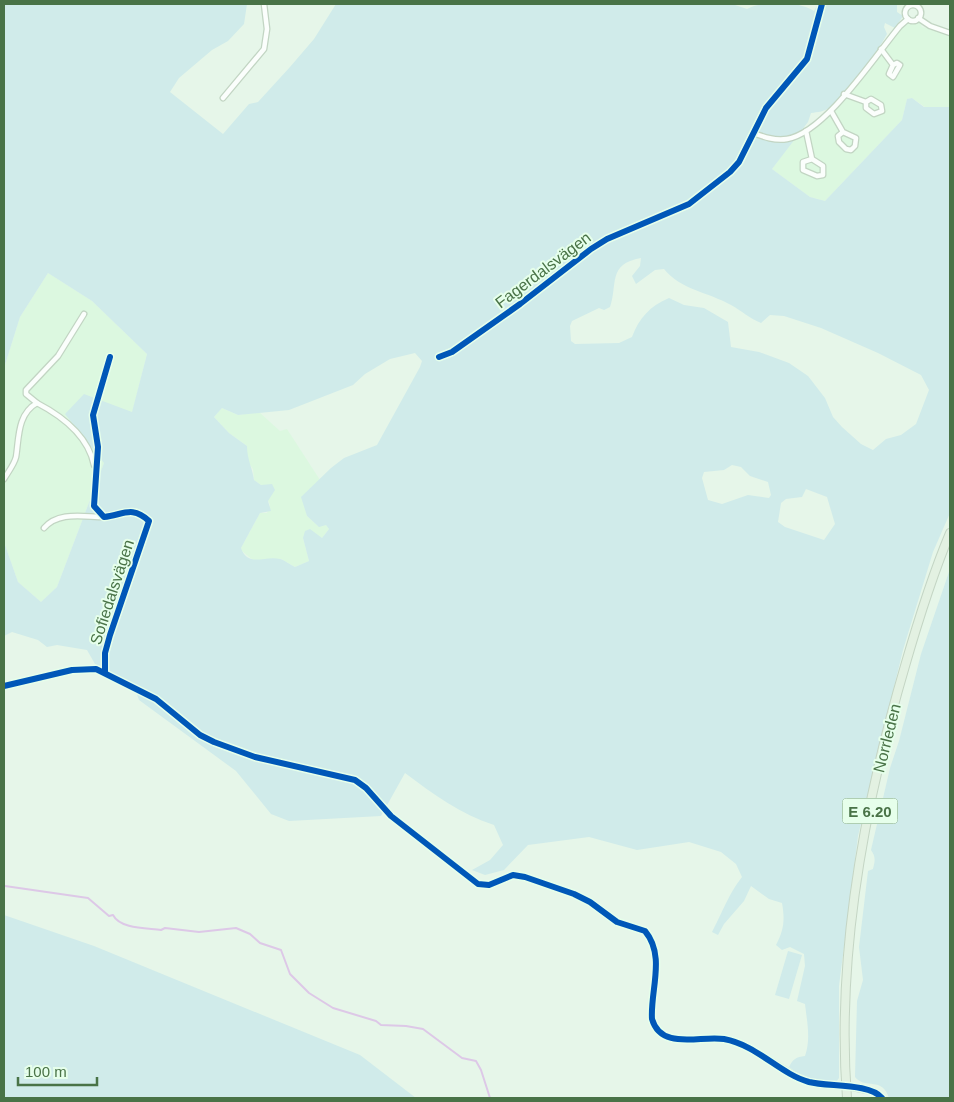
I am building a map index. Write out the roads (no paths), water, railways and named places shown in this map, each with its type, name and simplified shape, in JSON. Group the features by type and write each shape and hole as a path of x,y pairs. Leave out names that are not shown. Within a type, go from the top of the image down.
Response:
{"highway":[{"name":"Norrleden","path":"847,1098 845,1062 848,958 868,821 902,677 927,595 950,533"}],"street":[{"path":"223,98 264,49 268,29 264,4"},
{"name":"Fagerdalsvägen","path":"439,357 452,352 520,304 599,244 689,204 739,162 766,108 806,58 822,4"},
{"path":"919,5 921,12 918,18 908,19 905,12 907,8 919,5"},
{"path":"918,18 930,26 950,33"},
{"path":"753,133 777,140 788,139 806,131 831,111 908,19"},
{"path":"881,49 892,65"},
{"path":"844,94 866,102"},
{"path":"831,111 843,132 856,138 855,146 850,150 838,142 838,136 843,132"},
{"path":"806,131 812,158 824,168 821,176 803,170 803,162 812,158"},
{"path":"84,314 58,356 26,390 27,395 77,432 88,447 95,469"},
{"path":"104,517 93,503 98,447 94,425 94,410 110,357"},
{"path":"4,478 15,459 17,440 23,420 28,410 37,403"},
{"name":"Sofiedalsvägen","path":"104,517 133,511 149,520 106,647 105,672"},
{"path":"44,528 49,523 67,516 104,517"},
{"path":"4,686 80,668 96,668 156,699 200,735 214,742 264,760 346,776 358,781 368,790 384,811 478,884 489,885 513,875 525,877 574,894 590,902 617,922 645,931 653,945 656,964 652,1019 656,1028 662,1034 680,1039 712,1038 729,1040 760,1053 801,1079 840,1086"},
{"path":"854,1088 874,1092 882,1098"}],"waterway":[{"path":"5,886 88,898 109,916 113,915 121,923 134,927 199,932 236,928 250,934 260,943 281,950 290,974 309,993 333,1008 376,1021 381,1025 423,1029 462,1058 476,1061 490,1098"}]}
